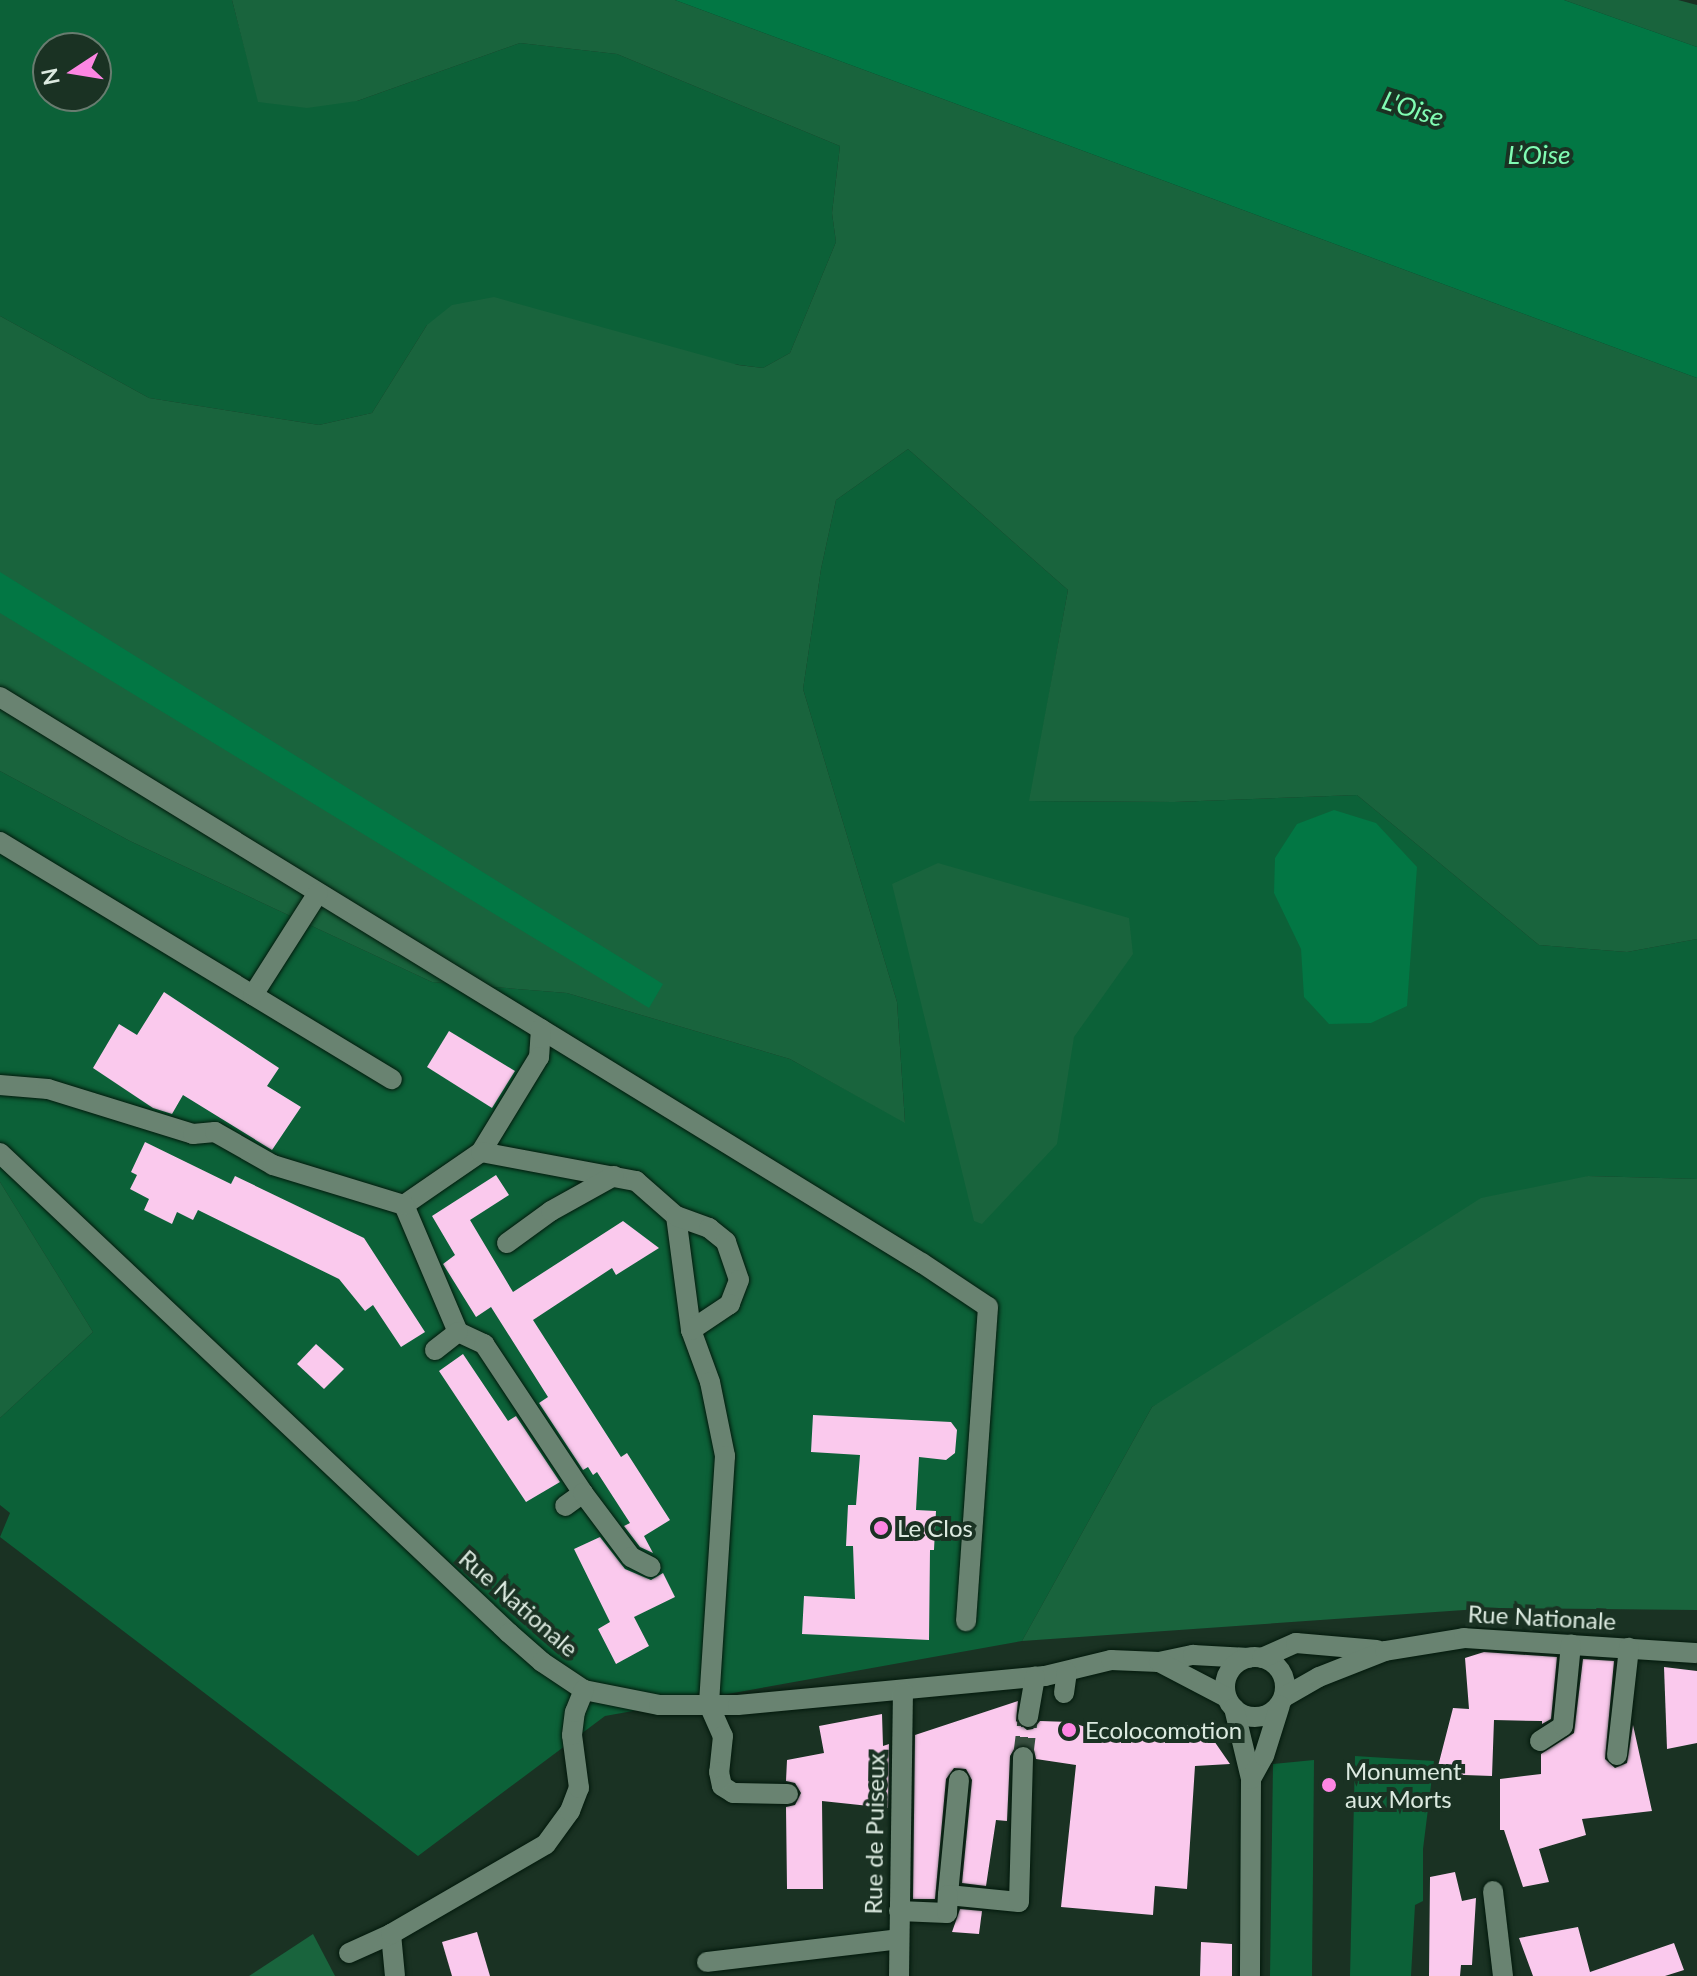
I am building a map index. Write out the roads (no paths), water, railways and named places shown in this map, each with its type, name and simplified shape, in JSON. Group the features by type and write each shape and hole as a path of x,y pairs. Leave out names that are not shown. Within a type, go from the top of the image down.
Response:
{"street":[{"path":"0,697 922,1263 988,1307 966,1621"},
{"path":"0,842 392,1079"},
{"path":"253,995 318,893"},
{"path":"404,1205 481,1152 539,1057 541,1029"},
{"path":"0,1085 48,1089 193,1134 215,1132 273,1165 404,1205 458,1332 484,1344 583,1493 631,1557 651,1567"},
{"path":"481,1152 636,1181 676,1216 709,1228 726,1242 739,1280 730,1304 691,1330"},
{"name":"Rue Nationale","path":"0,1153 509,1633 542,1662 584,1690 659,1705 709,1705 903,1692 1035,1677 1111,1660 1159,1662 1193,1655 1255,1658 1296,1643 1385,1651"},
{"path":"507,1243 551,1211 614,1176"},
{"path":"676,1216 691,1330 710,1382 725,1456 709,1705 723,1736 719,1772 722,1786 733,1793 788,1794"},
{"path":"435,1350 458,1332"},
{"path":"565,1506 583,1493"},
{"name":"Rue Nationale","path":"1282,1701 1319,1677 1385,1651 1464,1638 1697,1653"},
{"path":"1540,1741 1563,1726 1571,1644"},
{"path":"1617,1755 1629,1648"},
{"path":"1250,1976 1251,1779 1230,1702 1229,1673 1255,1658 1282,1673 1282,1701 1264,1756 1251,1779"},
{"name":"Rue Nationale","path":"1159,1662 1230,1702"},
{"path":"1064,1693 1067,1672"},
{"path":"1028,1717 1035,1677"},
{"path":"349,1953 391,1934 546,1844 570,1811 579,1788 572,1735 575,1712 584,1690"},
{"name":"Rue de Puiseux","path":"899,1976 903,1692"},
{"path":"1230,1702 1257,1717 1282,1701"},
{"path":"948,1895 1019,1902 1023,1757"},
{"path":"899,1911 947,1913 959,1780"},
{"path":"1493,1891 1503,1976"},
{"path":"391,1934 395,1976"},
{"path":"707,1962 899,1939"}],"water":[{"name":"L’Oise","path":"675,0 1564,0 1697,47 1697,378"},
{"path":"0,572 663,984 649,1008 0,613"},
{"path":"1334,810 1376,823 1417,867 1407,1006 1371,1023 1329,1024 1304,997 1301,949 1274,893 1275,858 1297,824"}],"tunnel":[{"path":"1023,1757 1028,1717"}],"place":[{"name":"Le Clos","path":"881,1528"},
{"name":"Ecolocomotion","path":"1069,1730"},
{"name":"Monument aux Morts","path":"1329,1785"}],"water label":[{"name":"L'Oise","path":"1413,109"}]}
